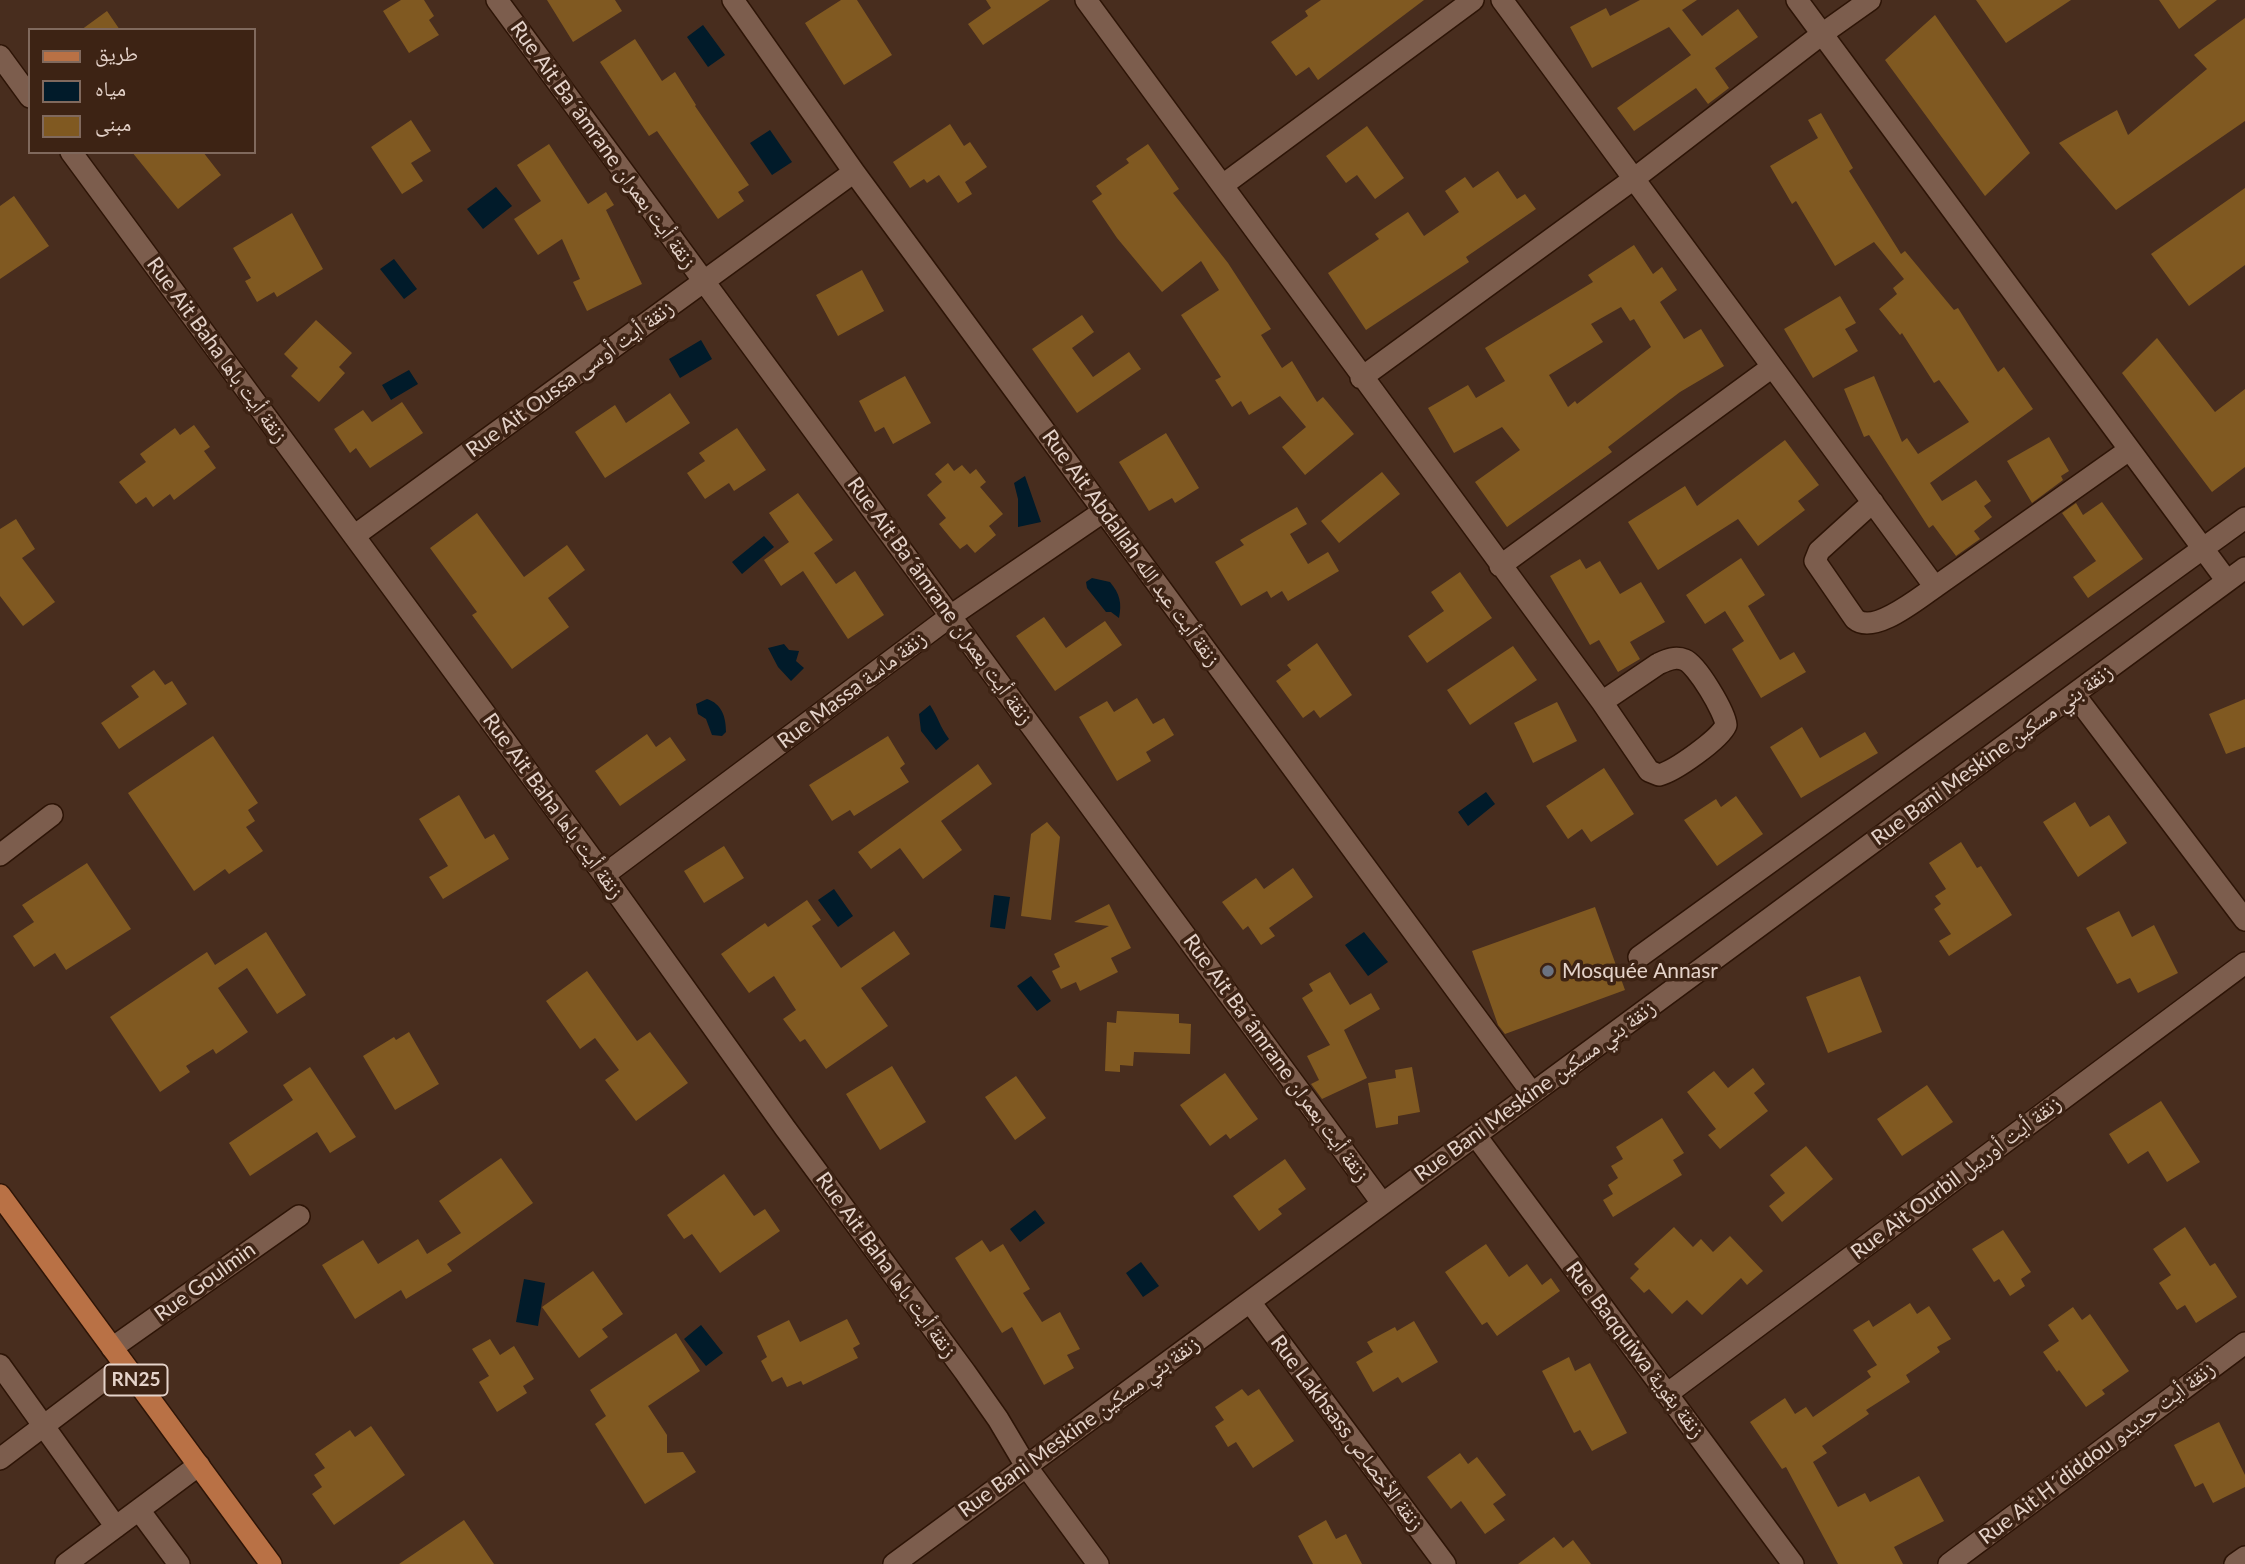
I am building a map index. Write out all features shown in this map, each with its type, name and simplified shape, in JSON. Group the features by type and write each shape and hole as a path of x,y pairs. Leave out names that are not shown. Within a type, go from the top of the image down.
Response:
{"main road":[{"name":"RN25","path":"0,1195 271,1564"}],"street":[{"name":"Rue Ait Ba´âmrane زنقة أيت بعمران","path":"497,0 1382,1203"},
{"name":"Rue Ait Abdallah زنقة أيت عبد الله","path":"733,0 854,172 1532,1093"},
{"path":"1086,0 1223,184 1361,378 1602,702 1649,771 1664,774 1671,770 1720,735 1726,725 1724,715 1693,667 1681,659 1658,664 1602,702"},
{"path":"1223,184 1473,0"},
{"path":"1502,0 1935,587"},
{"path":"1797,0 2227,581"},
{"path":"1361,378 1635,178 1870,0"},
{"path":"0,56 28,94"},
{"name":"Rue Ait Baha زنقة أيت باها","path":"72,154 604,875 785,1128 965,1372 1026,1466 1098,1564"},
{"name":"Rue Ait Oussa زنقة أيت أوسى","path":"354,536 854,172"},
{"path":"1500,566 1772,367"},
{"path":"1873,502 1816,556 1818,567 1855,619 1868,625 1935,587 2129,450"},
{"name":"Rue Massa زنقة ماسة","path":"604,875 952,615 1104,511"},
{"path":"1639,957 2245,518"},
{"name":"Rue Bani Meskine زنقة بني مسكين","path":"894,1564 2245,568"},
{"path":"2074,694 2245,919"},
{"path":"0,855 52,816"},
{"name":"Rue Ait Ourbil زنقة أيت أوريبل","path":"1667,1394 2245,963"},
{"name":"Rue Baqquiwa زنقة بقوية","path":"1476,1136 1793,1564"},
{"name":"Rue Goulmin","path":"0,1459 44,1425 118,1357 299,1216"},
{"name":"Rue Lakhsass زنقة الأخصاص","path":"1250,1303 1445,1564"},
{"name":"Rue Ait H´diddou زنقة أيت حديدو","path":"1949,1564 2245,1342"},
{"path":"0,1365 116,1527"},
{"path":"66,1564 199,1465"},
{"path":"139,1510 180,1564"},
{"path":"2235,1564 2245,1557"}],"water":[{"path":"703,25 725,55 708,67 687,37"},
{"path":"770,130 792,162 772,175 750,143"},
{"path":"496,187 512,206 483,229 467,209"},
{"path":"394,259 417,289 404,299 380,269"},
{"path":"701,340 712,359 680,378 669,359"},
{"path":"409,370 418,384 391,400 382,385"},
{"path":"1025,476 1041,522 1018,527 1018,499 1014,483"},
{"path":"764,536 774,547 742,574 732,562"},
{"path":"1092,578 1110,582 1113,586 1119,599 1119,618 1106,612 1087,588 1086,582"},
{"path":"784,644 789,650 799,651 796,661 804,668 791,681 778,667 768,648"},
{"path":"707,699 716,704 722,712 726,732 722,736 712,735 706,719 698,714 696,704"},
{"path":"930,705 949,739 936,750 921,731 919,714"},
{"path":"1486,792 1495,804 1468,826 1458,812"},
{"path":"834,889 853,916 838,927 818,900"},
{"path":"994,895 1010,897 1005,929 990,927"},
{"path":"1364,932 1388,962 1368,976 1345,945"},
{"path":"1031,976 1051,1001 1037,1011 1017,986"},
{"path":"1035,1210 1045,1223 1020,1242 1010,1229"},
{"path":"1141,1262 1159,1286 1143,1297 1126,1273"},
{"path":"524,1279 545,1283 538,1326 516,1322"},
{"path":"701,1325 723,1353 706,1366 684,1339"}],"building":[{"path":"401,0 424,0 434,16 429,20 439,35 409,53 383,11"},
{"path":"547,0 615,0 622,11 573,42"},
{"path":"841,0 857,0 892,55 844,85 805,23"},
{"path":"986,0 1050,0 983,45 968,24 991,8"},
{"path":"1321,0 1424,0 1318,80 1309,67 1296,76 1271,42 1308,16 1305,11"},
{"path":"1640,0 1697,0 1682,10 1702,36 1738,9 1758,37 1715,68 1729,88 1708,104 1696,88 1634,131 1617,108 1691,55 1669,27 1592,68 1570,27 1606,8 1610,16"},
{"path":"1976,0 2071,0 2006,43"},
{"path":"2159,0 2217,0 2179,29"},
{"path":"107,11 119,28 84,28"},
{"path":"1935,15 2030,153 1985,196 1885,60"},
{"path":"2245,18 2245,121 2116,210 2059,143 2117,110 2128,135 2207,69 2194,55"},
{"path":"635,39 662,81 675,72 749,185 738,192 744,201 718,219 657,131 649,136 600,62"},
{"path":"1821,113 1853,168 1849,171 1901,254 1905,251 1954,310 1958,308 1998,372 2004,367 2033,409 1930,483 1942,501 1976,480 1991,501 1984,506 1992,517 1974,531 1980,539 1956,556 1933,525 1929,528 1869,435 1864,437 1844,389 1874,376 1902,442 1907,438 1918,454 1969,422 1939,380 1934,383 1902,333 1900,335 1879,309 1897,294 1893,288 1904,279 1874,242 1835,266 1796,201 1792,204 1770,166 1818,138 1808,120"},
{"path":"411,120 431,151 411,163 423,181 402,194 371,147"},
{"path":"950,124 964,146 970,142 987,167 965,182 972,194 958,203 939,175 927,183 924,179 910,188 893,162"},
{"path":"1367,126 1404,178 1375,199 1357,175 1346,183 1326,156"},
{"path":"549,144 588,204 606,192 614,205 606,210 642,284 587,311 573,282 580,279 562,239 538,255 514,219 541,201 517,165"},
{"path":"1148,144 1179,189 1173,193 1228,263 1271,329 1261,335 1282,368 1292,361 1317,402 1323,397 1354,434 1305,475 1282,447 1306,427 1280,396 1249,415 1241,401 1232,407 1215,380 1221,377 1181,315 1219,290 1201,261 1162,292 1117,238 1092,201 1102,194 1096,186 1129,163 1126,159"},
{"path":"134,154 205,154 221,175 178,209"},
{"path":"1498,171 1517,199 1525,194 1536,209 1466,257 1469,262 1366,330 1328,273 1379,239 1375,234 1408,212 1424,236 1459,212 1445,191 1465,177 1473,188"},
{"path":"2245,188 2245,265 2189,306 2151,254"},
{"path":"14,196 49,246 0,279 0,206"},
{"path":"292,213 323,269 277,297 274,292 257,302 245,281 251,278 233,248"},
{"path":"1634,245 1653,274 1662,267 1677,290 1660,302 1684,339 1701,329 1724,366 1680,392 1608,447 1612,452 1507,527 1475,482 1520,450 1502,427 1454,453 1428,408 1468,385 1476,398 1505,381 1485,348 1593,282 1588,275","holes":["1621,307 1630,321 1634,319 1651,347 1577,404 1575,401 1568,407 1549,375 1603,342 1591,324"]},
{"path":"862,270 884,311 838,336 816,295"},
{"path":"1840,296 1856,323 1845,329 1858,351 1813,378 1784,329"},
{"path":"1082,315 1094,332 1072,348 1093,377 1129,352 1141,369 1077,413 1032,349"},
{"path":"316,320 352,353 339,367 345,373 319,402 291,376 298,368 284,354"},
{"path":"2157,338 2215,412 2245,389 2245,467 2212,492 2122,373"},
{"path":"905,376 931,423 893,444 884,427 875,432 859,401"},
{"path":"670,393 690,423 605,478 575,432 615,405 626,423"},
{"path":"402,402 423,433 370,468 356,448 350,453 334,429 363,410 372,422"},
{"path":"194,425 210,447 204,451 216,468 174,500 170,494 153,507 146,497 136,504 119,482 146,462 140,454 175,428 180,435"},
{"path":"737,428 766,470 734,491 729,483 705,499 687,473 705,461 699,453"},
{"path":"1166,433 1199,488 1175,503 1172,498 1149,511 1119,462"},
{"path":"2049,437 2069,471 2061,476 2063,480 2032,503 2007,461"},
{"path":"1785,440 1819,485 1798,501 1805,510 1758,546 1738,519 1658,570 1628,522 1685,486 1697,506"},
{"path":"948,463 954,471 962,465 970,474 976,469 986,482 980,487 1003,514 989,526 996,535 975,553 967,544 960,549 953,541 939,524 946,518 927,495 942,482 935,474"},
{"path":"1382,472 1400,494 1339,543 1321,521"},
{"path":"798,493 833,540 814,553 836,584 855,571 884,615 848,639 803,571 781,586 764,560 789,542 769,513"},
{"path":"2102,502 2143,559 2088,598 2073,577 2096,561 2062,513 2076,503 2083,515"},
{"path":"1297,507 1307,524 1290,534 1308,564 1328,552 1339,571 1288,601 1282,591 1271,598 1267,591 1241,606 1215,562 1244,545 1240,540"},
{"path":"477,513 524,577 567,545 585,570 548,598 569,627 512,669 472,615 477,612 430,548"},
{"path":"16,519 35,549 22,558 55,602 23,626 0,596 0,529"},
{"path":"1741,558 1765,595 1748,606 1780,660 1794,652 1806,672 1761,698 1732,649 1744,641 1725,611 1705,624 1686,595"},
{"path":"1580,559 1586,569 1600,561 1620,594 1641,582 1665,622 1630,642 1640,659 1618,672 1599,640 1590,645 1550,576"},
{"path":"1460,572 1492,618 1427,663 1408,636 1444,611 1431,592"},
{"path":"1044,617 1066,648 1105,621 1122,645 1055,691 1016,636"},
{"path":"1317,643 1352,695 1320,718 1314,710 1303,718 1276,681 1291,670 1287,665"},
{"path":"1513,646 1537,680 1470,725 1447,690"},
{"path":"154,670 165,685 172,681 187,704 119,749 101,723 139,697 131,686"},
{"path":"1137,698 1153,724 1164,718 1174,735 1146,752 1151,761 1117,781 1079,717 1107,701 1114,712"},
{"path":"2245,699 2245,747 2226,754 2209,714"},
{"path":"1557,702 1577,741 1533,763 1514,723"},
{"path":"1802,727 1820,758 1865,732 1878,753 1801,798 1770,747"},
{"path":"647,734 656,747 670,737 686,760 620,806 595,771"},
{"path":"213,736 258,803 248,810 255,821 246,827 263,851 229,874 225,869 194,891 128,793"},
{"path":"888,736 905,764 900,768 909,782 854,816 850,810 832,821 809,785"},
{"path":"978,764 992,784 941,821 962,850 923,879 900,848 871,869 858,852"},
{"path":"1604,768 1634,814 1591,842 1582,829 1568,839 1546,806"},
{"path":"459,795 485,839 494,834 509,859 443,899 429,877 448,866 419,819"},
{"path":"1736,796 1763,834 1717,866 1684,820 1716,799 1721,807"},
{"path":"2075,802 2090,827 2109,815 2127,843 2078,877 2043,822"},
{"path":"1047,822 1060,837 1051,920 1021,916 1031,834"},
{"path":"1961,842 1977,868 1981,866 2012,915 1949,956 1939,941 1951,934 1934,909 1941,904 1935,896 1946,889 1929,863"},
{"path":"724,846 744,878 704,903 684,871"},
{"path":"87,863 131,929 66,970 55,953 34,967 13,936 34,922 22,905"},
{"path":"1293,868 1313,897 1269,928 1275,936 1261,945 1248,926 1243,930 1222,902 1256,878 1264,889"},
{"path":"807,900 821,920 812,926 841,968 894,931 910,954 861,988 888,1026 826,1069 805,1039 800,1042 783,1019 796,1010 774,976 749,993 721,954 765,923 768,927"},
{"path":"1109,904 1131,948 1111,958 1118,972 1080,991 1076,982 1061,989 1052,971 1060,967 1054,954 1109,926 1074,922"},
{"name":"Mosquée Annasr","path":"1595,907 1625,990 1505,1034 1498,1025 1472,951"},
{"path":"2119,911 2132,937 2154,925 2178,973 2138,993 2130,978 2117,984 2086,928"},
{"path":"266,932 306,995 277,1014 247,968 218,988 248,1032 216,1054 213,1049 186,1066 190,1072 160,1092 110,1017 207,952 215,965"},
{"path":"587,971 637,1041 650,1032 688,1083 636,1121 605,1080 619,1070 595,1038 580,1049 546,1001"},
{"path":"1330,972 1350,1005 1371,993 1380,1009 1344,1030 1367,1078 1322,1099 1311,1084 1319,1080 1307,1056 1330,1045 1302,998 1313,991 1309,984"},
{"path":"1860,976 1882,1032 1828,1053 1806,997"},
{"path":"1117,1011 1179,1014 1179,1023 1191,1024 1190,1054 1134,1052 1133,1066 1120,1065 1120,1072 1105,1071 1107,1022 1116,1023"},
{"path":"409,1032 439,1084 395,1110 363,1056 394,1037 396,1040"},
{"path":"892,1066 926,1122 880,1150 846,1094"},
{"path":"310,1067 356,1137 330,1153 317,1132 250,1176 229,1143 293,1100 283,1085"},
{"path":"1412,1067 1420,1112 1398,1116 1398,1124 1376,1128 1368,1083 1396,1078 1395,1070"},
{"path":"1753,1068 1765,1084 1754,1093 1768,1111 1720,1149 1708,1135 1716,1129 1687,1092 1714,1071 1728,1088"},
{"path":"1225,1073 1258,1119 1230,1139 1226,1134 1210,1146 1180,1105"},
{"path":"1016,1076 1046,1118 1015,1140 985,1097"},
{"path":"1927,1085 1953,1122 1902,1156 1877,1119"},
{"path":"2161,1101 2200,1162 2167,1182 2148,1151 2128,1164 2109,1134"},
{"path":"1662,1118 1684,1153 1673,1160 1682,1175 1613,1217 1603,1200 1613,1194 1608,1185 1618,1178 1611,1166 1623,1159 1616,1147"},
{"path":"1806,1146 1833,1179 1782,1222 1769,1206 1785,1193 1770,1175"},
{"path":"501,1158 533,1203 447,1264 452,1271 406,1299 401,1290 355,1319 322,1265 363,1240 378,1264 418,1239 427,1254 461,1233 439,1201"},
{"path":"1285,1159 1306,1189 1278,1209 1282,1214 1259,1231 1233,1196"},
{"path":"724,1174 754,1216 765,1209 780,1231 720,1273 692,1234 684,1239 667,1215"},
{"path":"1674,1227 1693,1247 1701,1239 1713,1252 1730,1236 1763,1271 1747,1285 1741,1278 1702,1315 1687,1300 1672,1314 1649,1289 1644,1293 1630,1278 1639,1269 1634,1264"},
{"path":"2185,1227 2210,1266 2215,1263 2237,1297 2196,1323 2185,1305 2177,1310 2159,1283 2171,1275 2153,1249"},
{"path":"2003,1230 2031,1272 2021,1279 2025,1286 2010,1296 1999,1279 1994,1282 1972,1249"},
{"path":"982,1240 990,1252 1003,1244 1030,1289 1023,1293 1042,1322 1060,1312 1080,1349 1067,1355 1074,1368 1044,1385 1012,1327 1002,1333 955,1258"},
{"path":"1486,1244 1509,1277 1527,1264 1542,1285 1551,1278 1560,1291 1497,1336 1487,1322 1482,1325 1445,1272"},
{"path":"593,1271 623,1314 602,1329 608,1337 579,1358 542,1307"},
{"path":"1910,1303 1917,1314 1929,1306 1951,1339 1937,1347 1940,1352 1906,1375 1910,1382 1866,1410 1869,1414 1822,1446 1827,1453 1813,1462 1838,1507 1865,1493 1870,1502 1919,1476 1944,1521 1894,1547 1903,1564 1838,1564 1786,1467 1782,1469 1750,1422 1785,1398 1795,1414 1806,1407 1813,1417 1871,1377 1867,1371 1877,1365 1853,1330 1869,1320 1873,1327"},
{"path":"2073,1307 2082,1320 2090,1314 2129,1371 2102,1390 2105,1394 2086,1407 2043,1352 2059,1341 2048,1325"},
{"path":"847,1319 860,1344 853,1348 858,1358 803,1385 801,1381 787,1387 782,1377 772,1382 761,1361 767,1357 757,1336 789,1320 800,1342"},
{"path":"1414,1321 1438,1362 1402,1383 1398,1377 1373,1392 1356,1362 1373,1352 1367,1342 1395,1327 1397,1331"},
{"path":"676,1333 700,1371 648,1406 667,1435 667,1453 683,1452 696,1472 645,1504 595,1424 606,1416 590,1390"},
{"path":"490,1339 500,1355 514,1346 534,1379 523,1386 527,1393 497,1412 479,1382 489,1376 472,1349"},
{"path":"1569,1357 1575,1371 1590,1363 1627,1433 1592,1451 1580,1430 1574,1433 1542,1371"},
{"path":"1242,1389 1248,1396 1259,1389 1294,1441 1253,1468 1236,1442 1228,1447 1215,1426 1224,1420 1215,1407"},
{"path":"2219,1422 2245,1475 2245,1487 2213,1503 2203,1483 2195,1487 2174,1445"},
{"path":"371,1426 405,1475 334,1525 312,1494 322,1487 314,1475 325,1468 315,1454 350,1430 355,1437"},
{"path":"1460,1453 1468,1464 1477,1457 1506,1495 1493,1504 1505,1520 1485,1534 1461,1501 1451,1509 1427,1477"},
{"path":"464,1520 494,1564 399,1564"},
{"path":"1326,1520 1336,1539 1346,1534 1362,1564 1313,1564 1298,1536"},
{"path":"1554,1537 1563,1548 1573,1540 1591,1564 1518,1564"}],"place":[{"name":"Mosquée Annasr","path":"1548,971"}]}
